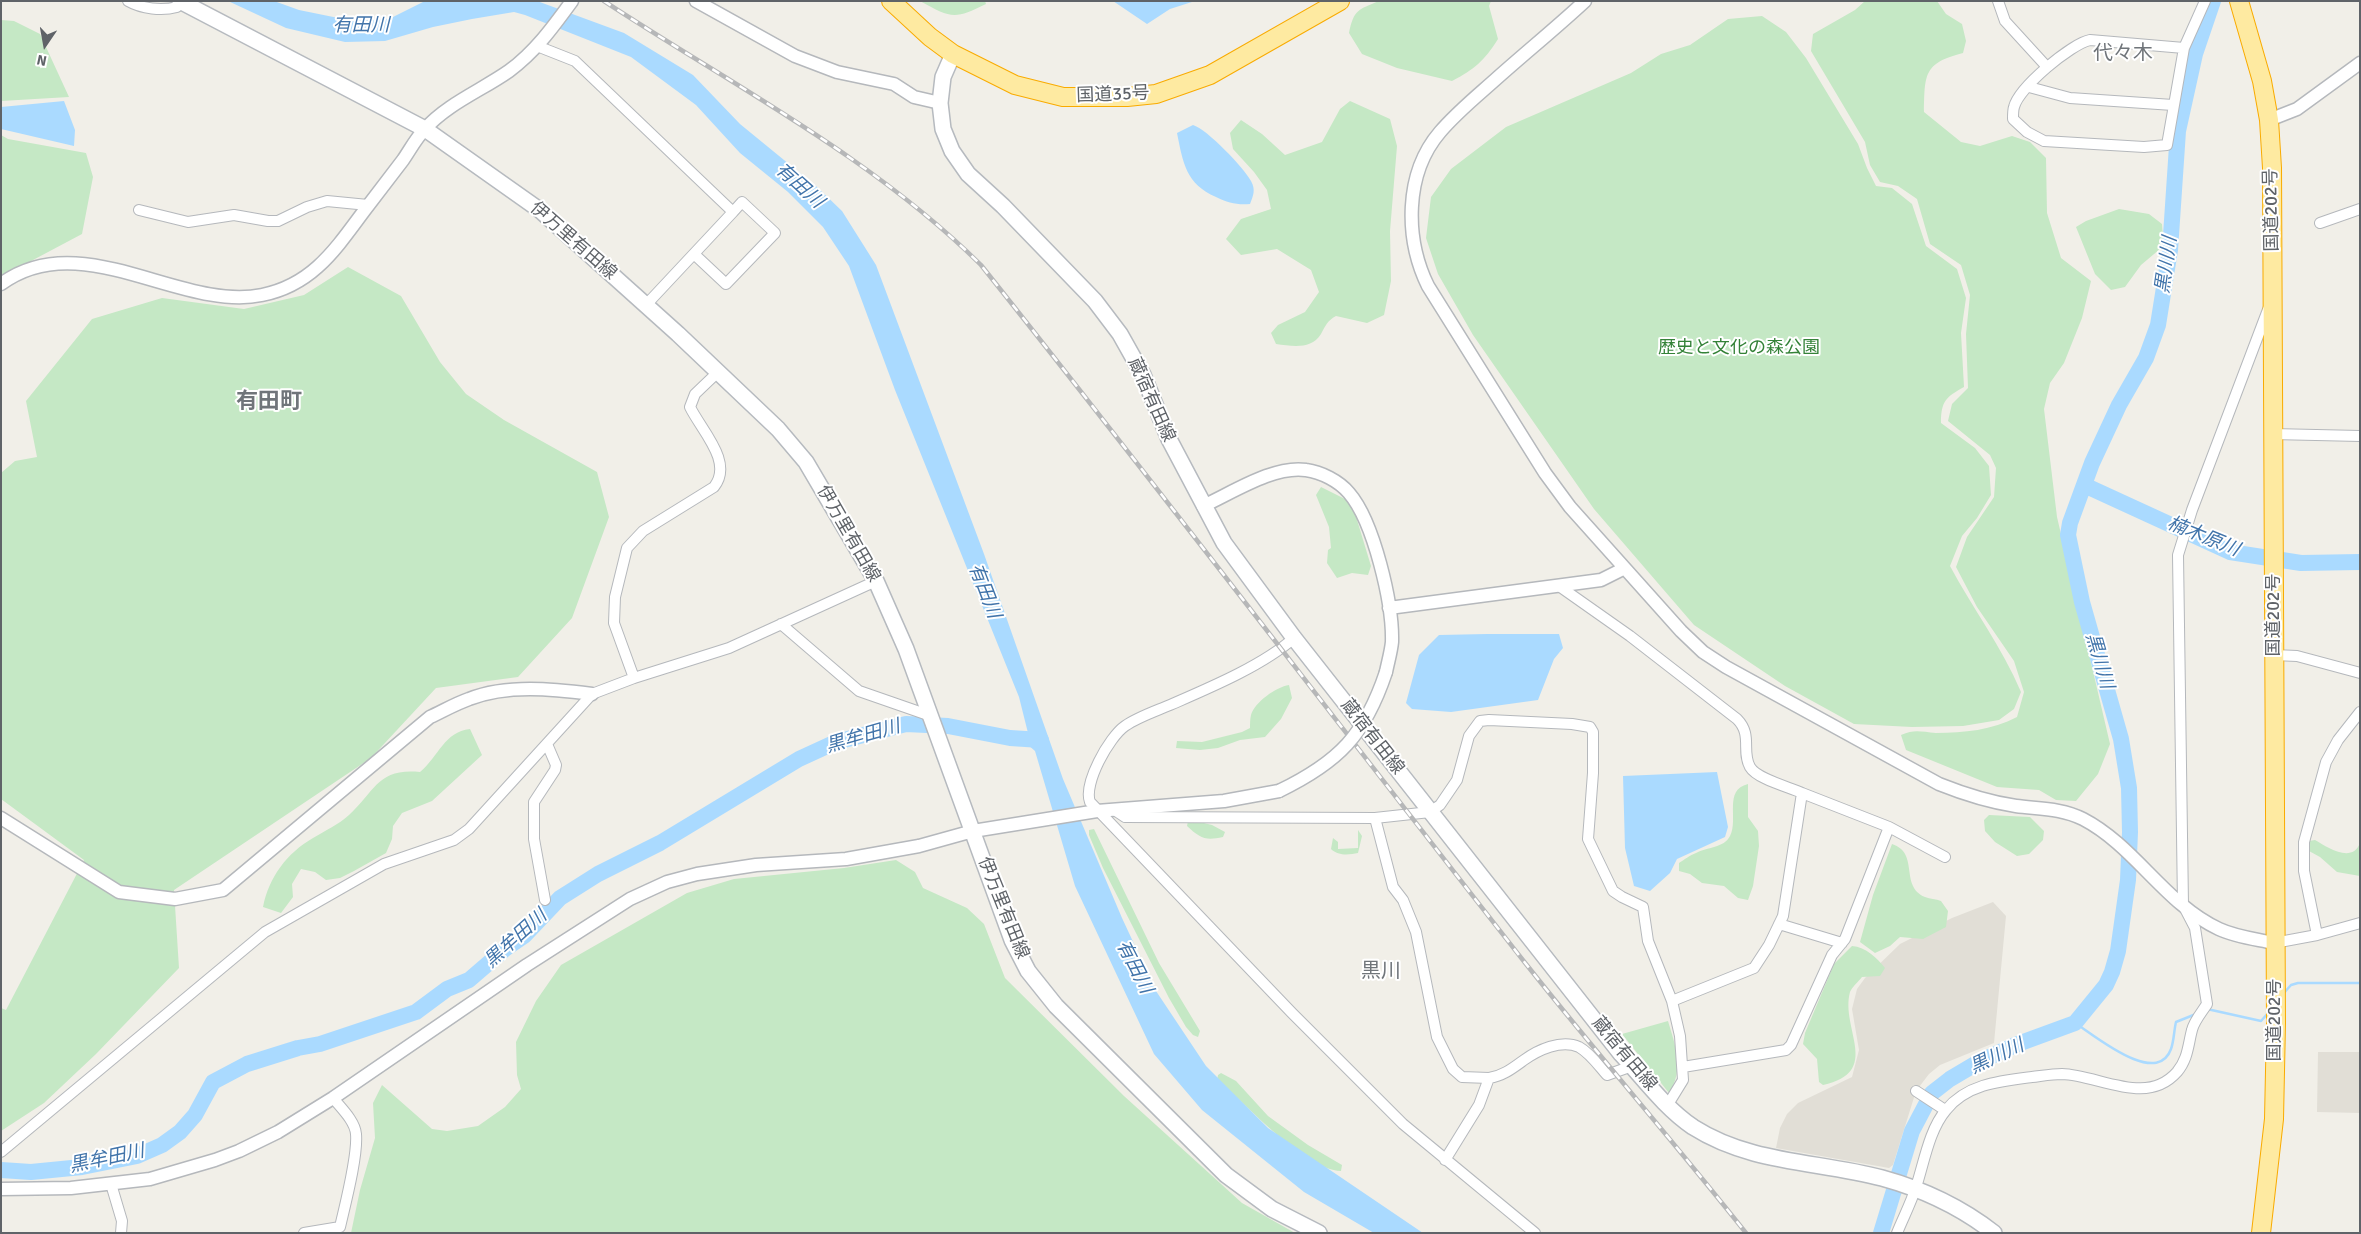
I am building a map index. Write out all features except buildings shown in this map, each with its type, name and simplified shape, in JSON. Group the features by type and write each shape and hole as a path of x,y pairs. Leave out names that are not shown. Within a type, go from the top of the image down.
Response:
{"highway":[{"name":"国道35号","path":"891,1 930,37 953,54 1015,85 1063,96 1127,97 1156,94 1210,75 1340,1"},
{"name":"国道202号","path":"2239,1 2262,81 2269,120 2272,168 2274,943 2276,1023 2274,1120 2261,1233"}],"main road":[{"name":"伊万里有田線","path":"180,2 425,128 541,211 778,428 806,462 876,581 932,716 1012,940 1028,971 1056,1006 1226,1175 1272,1209 1319,1233"},
{"name":"蔵宿有田線","path":"953,54 944,77 940,103 943,129 952,151 968,174 1003,206 1095,301 1120,334 1143,375 1169,439 1224,543 1294,638 1430,812 1632,1066 1667,1106 1693,1126 1743,1150 1768,1158 1883,1178 1973,1216 1994,1233"}],"street":[{"path":"128,1 135,5 166,10 177,8 180,2"},
{"path":"1,284 25,272 48,265 71,263 124,271 205,293 235,297 261,296 286,289 309,276 327,259 425,128 447,110 510,70 541,42 572,1"},
{"path":"696,1 795,56 837,72 894,84 914,96 940,103"},
{"path":"1585,1 1462,109 1439,133 1424,157 1416,178 1412,204 1412,228 1418,266 1440,306 1545,473 1570,507 1623,569 1703,652 1750,682 1939,784 1998,802 2060,811 2081,818 2100,829 2120,846 2183,905 2220,930 2274,943 2317,935 2360,922"},
{"path":"1998,1 2005,21 2047,67"},
{"path":"2184,48 2090,40 2081,42 2047,67 2028,87 2014,105 2013,119 2027,132 2044,141 2144,147 2167,145 2184,48 2205,1"},
{"path":"541,42 575,61 733,212"},
{"path":"2269,120 2297,109 2358,68"},
{"path":"2028,87 2070,98 2173,104"},
{"path":"139,210 188,222 234,215 268,221 283,219 307,207 327,201 368,206"},
{"path":"645,306 742,202 775,233 726,284 694,254"},
{"path":"2320,223 2360,208"},
{"path":"1897,1233 1915,1190 1935,1128 1945,1110 1967,1091 1986,1084 2062,1074 2136,1089 2157,1086 2176,1072 2190,1046 2192,1029 2207,1004 2195,928 2183,905 2178,555 2192,510 2272,297"},
{"path":"634,678 614,623 615,597 621,568 627,548 643,531 714,487 720,479 721,465 708,437 690,407 695,394 718,372"},
{"path":"2272,434 2360,436"},
{"path":"1,1188 71,1188 150,1179 223,1157 278,1132 333,1098 528,964 630,899 667,882 697,874 756,865 846,860 919,846 973,831 1041,819 1113,809 1224,801 1279,791 1323,767 1339,754 1356,734 1369,714 1386,672 1392,641 1386,587 1367,526 1349,493 1330,479 1306,470 1283,470 1203,506"},
{"path":"1389,608 1602,580 1623,569"},
{"path":"1,1152 265,932 384,864 454,840 469,829 592,694 634,678 729,648 876,581"},
{"path":"1559,586 1630,636 1738,719 1744,725 1750,768 1757,774 1890,828 1945,856"},
{"path":"780,624 859,691 932,716"},
{"path":"1294,638 1281,649 1208,688 1124,726 1113,739 1094,772 1088,796 1097,811 1403,1124 1535,1233"},
{"path":"2274,655 2297,656 2360,672"},
{"path":"1,818 119,892 175,899 223,890 430,717 470,698 512,690 556,690 592,694"},
{"path":"2317,935 2304,871 2304,842 2326,762 2338,740 2360,712"},
{"path":"1113,809 1125,817 1375,818 1430,812 1440,805 1457,780 1469,736 1480,721 1572,724 1590,727 1593,732 1593,773 1588,839 1613,891 1643,907 1648,941 1672,1001 1680,1036 1683,1080 1667,1106"},
{"path":"545,900 534,839 534,802 555,770 556,765 547,744"},
{"path":"1672,1001 1754,968 1769,945 1779,924 1789,885 1802,793"},
{"path":"1375,818 1393,887 1402,900 1416,932 1437,1037 1453,1069 1462,1077 1498,1077 1535,1052 1554,1046 1578,1047 1591,1057 1607,1075 1632,1066"},
{"path":"1683,1067 1786,1050 1791,1045 1832,955 1842,943 1890,828"},
{"path":"1779,924 1842,943"},
{"path":"1445,1160 1479,1105 1489,1078"},
{"path":"1916,1090 1945,1110"},
{"path":"304,1233 340,1227 345,1205 356,1134 348,1117 333,1098"},
{"path":"111,1184 122,1221 122,1233"}],"shaded area":[{"path":"1993,902 2006,916 1994,1043 1940,1065 1929,1074 1916,1091 1893,1165 1889,1168 1776,1148 1780,1128 1787,1114 1798,1103 1852,1077 1859,1050 1852,1009 1857,989 1865,978 1900,944 1952,918"},
{"path":"2318,1052 2360,1052 2360,1113 2317,1112"}],"green space":[{"path":"920,1 985,1 986,4 967,13 953,15 946,14"},
{"path":"1379,1 1491,1 1489,6 1498,39 1478,64 1452,81 1397,68 1362,54 1349,33 1353,19 1358,11"},
{"path":"1865,1 1937,1 1946,14 1962,24 1966,41 1963,53 1940,61 1929,72 1926,80 1924,112 1961,142 1980,146 2012,136 2030,142 2046,158 2047,213 2061,258 2091,281 2082,318 2064,363 2050,383 2044,409 2057,517 2110,744 2098,774 2076,801 2056,800 2039,790 1997,787 1906,750 1901,735 1914,731 1936,733 1967,731 1998,725 2017,717 2024,692 2014,661 1977,607 1956,567 1967,537 1994,497 1996,468 1990,455 1948,421 1952,404 1968,388 1966,334 1970,295 1961,265 1930,244 1917,199 1898,186 1880,182 1870,165 1865,142 1811,51 1813,34 1855,10"},
{"name":"歴史と文化の森公園","path":"1762,16 1786,32 1806,58 1858,144 1876,186 1892,188 1912,204 1926,246 1957,269 1966,298 1961,333 1964,387 1946,401 1942,410 1941,423 1975,448 1989,466 1991,495 1977,518 1962,536 1950,566 2005,659 2021,692 2014,709 1999,720 1963,726 1912,727 1854,724 1785,686 1694,625 1594,509 1473,335 1438,274 1426,238 1431,197 1451,169 1506,127 1631,73 1661,54 1690,45 1728,19"},
{"path":"1,20 14,21 40,34 69,97 1,101"},
{"path":"1350,101 1390,119 1397,146 1390,231 1391,281 1384,315 1367,323 1336,316 1312,343 1301,346 1276,344 1271,333 1278,325 1305,312 1319,292 1311,270 1277,249 1241,255 1226,239 1241,219 1271,209 1267,190 1233,149 1230,133 1241,120 1262,134 1285,155 1322,142 1340,109"},
{"path":"1,135 8,139 86,153 93,177 82,234 1,277"},
{"path":"2119,209 2149,214 2162,224 2163,237 2160,249 2141,265 2125,287 2111,290 2095,274 2076,227 2086,221"},
{"path":"348,267 401,296 440,362 466,394 504,420 597,472 609,517 572,618 518,677 436,688 371,758 174,890 179,968 96,1054 44,1103 1,1131 1,1008 6,1010 84,860 1,799 1,473 15,461 37,457 26,401 92,319 162,298 244,309 304,295"},
{"path":"1321,487 1345,499 1354,510 1371,566 1368,575 1352,573 1337,578 1327,563 1328,550 1331,548 1329,527 1316,495"},
{"path":"1289,685 1292,698 1281,719 1265,737 1240,740 1218,748 1200,750 1176,748 1177,741 1202,742 1242,732 1250,728 1251,715 1261,700 1272,692"},
{"path":"470,729 482,755 432,801 402,813 393,826 392,839 386,853 340,878 326,880 315,872 301,869 292,884 293,897 281,913 263,907 270,886 280,867 295,851 345,819 372,789 386,777 406,772 420,772 448,740 461,731"},
{"path":"1748,784 1748,817 1758,831 1759,846 1753,886 1748,900 1738,898 1724,886 1702,883 1690,874 1679,871 1679,863 1700,851 1720,845 1727,840 1732,829 1736,792 1740,787"},
{"path":"1989,815 2030,817 2044,831 2043,840 2029,854 2017,856 1995,842 1985,831 1984,820"},
{"path":"1192,820 1212,825 1225,832 1223,837 1212,839 1199,836 1187,826 1188,821"},
{"path":"1094,829 1159,963 1200,1031 1198,1037 1193,1035 1186,1027 1169,998 1103,868 1089,835 1089,830"},
{"path":"1358,830 1362,836 1358,853 1340,854 1331,849 1333,838 1338,842 1338,849 1358,848"},
{"path":"2315,840 2332,850 2345,853 2356,849 2360,843 2360,876 2337,872 2320,857 2309,851 2309,841"},
{"path":"1892,844 1900,848 1905,855 1913,885 1917,892 1925,897 1941,901 1948,911 1946,927 1923,939 1900,937 1890,946 1875,953 1860,942 1873,895"},
{"path":"896,860 915,872 923,888 967,908 984,924 1005,978 1124,1096 1242,1203 1295,1233 351,1233 360,1190 375,1138 373,1103 382,1085 432,1129 447,1131 478,1126 505,1107 521,1089 517,1075 516,1042 536,1001 561,965 687,893 734,879 844,868"},
{"path":"1852,946 1866,951 1875,957 1885,968 1880,976 1862,977 1851,990 1848,1006 1855,1048 1855,1060 1851,1070 1841,1079 1823,1085 1819,1082 1817,1059 1803,1044 1805,1033 1834,964"},
{"path":"1668,1021 1676,1048 1678,1066 1674,1084 1669,1093 1622,1034"},
{"path":"1221,1073 1236,1081 1268,1116 1308,1145 1342,1165 1341,1171 1326,1168 1293,1148 1217,1080 1218,1075"}],"water":[{"name":"有田川","path":"228,1 274,1 299,10 353,21 389,19 425,1 537,1 624,33 693,75 740,124 817,187 842,211 876,265 984,554 1063,779 1122,918 1156,991 1206,1066 1268,1128 1423,1233 1374,1233 1304,1192 1202,1110 1154,1054 1075,886 1035,751 1027,744 1029,737 1019,697 895,390 849,266 823,227 788,192 740,153 696,105 631,57 525,15 514,12 472,19 433,27 385,41 345,42 286,28"},
{"path":"1113,1 1195,1 1170,9 1147,24"},
{"path":"64,101 75,130 74,146 1,129 1,107"},
{"path":"1193,125 1216,141 1247,175 1253,184 1254,190 1250,204 1237,204 1220,199 1206,192 1192,179 1181,154 1177,133"},
{"path":"1559,634 1563,648 1554,659 1538,700 1451,712 1412,709 1406,703 1419,655 1439,635"},
{"path":"1717,772 1728,827 1725,837 1677,859 1670,873 1650,891 1634,886 1625,848 1623,776"}],"waterway":[{"name":"黒川川","path":"1881,1233 1912,1131 1932,1093 1950,1079 1977,1063 2015,1045 2075,1023 2106,985 2118,951 2128,880 2129,788 2121,739 2082,602 2068,535 2070,523 2092,463 2119,405 2146,358 2158,325 2170,250 2178,131 2195,54 2213,1"},
{"name":"楠木原川","path":"2084,485 2230,552 2301,563 2360,562"},
{"name":"黒牟田川","path":"1,1170 31,1172 82,1167 137,1156 162,1145 180,1132 195,1115 213,1082 247,1064 298,1048 320,1044 416,1012 447,989 469,980 505,949 524,936 560,898 598,874 660,843 799,759 836,742 906,724 948,726 1010,738 1041,740"},
{"path":"2283,994 2291,985 2298,983 2360,983"},
{"path":"2207,1009 2261,1021 2269,1012"},
{"path":"2075,1023 2125,1055 2139,1061 2153,1063 2164,1060 2171,1049 2176,1022 2196,1014"}],"railway":[{"path":"604,1 848,156 939,226 981,265 1526,964 1746,1233"}],"district":[{"name":"代々木","path":"2123,54"},
{"name":"有田町","path":"269,402"},
{"name":"黒川","path":"1381,972"}]}
